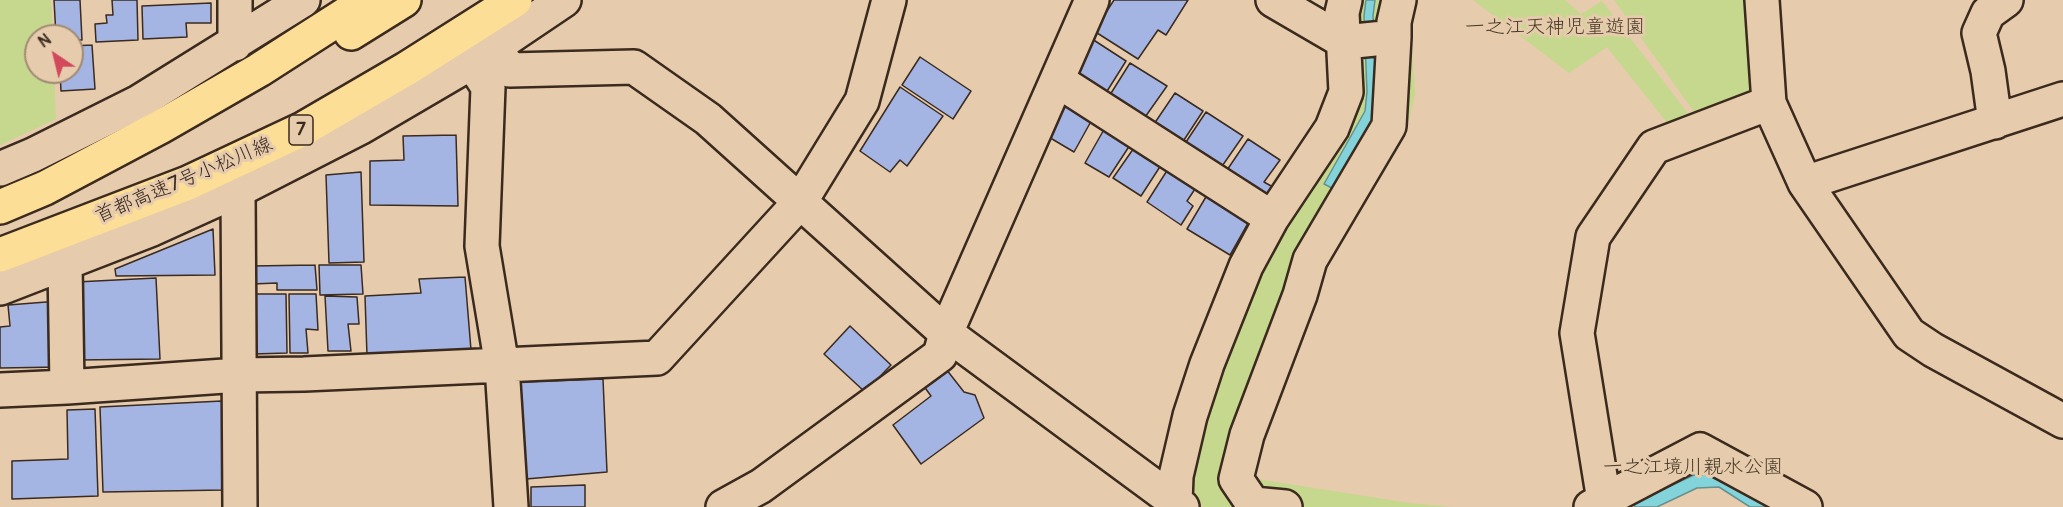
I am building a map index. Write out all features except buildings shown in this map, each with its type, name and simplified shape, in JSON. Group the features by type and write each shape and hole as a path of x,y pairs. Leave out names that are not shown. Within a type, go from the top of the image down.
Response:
{"highway":[{"path":"45,188 219,93 369,0"},
{"path":"0,207 171,134 263,84 404,0"},
{"path":"71,229 189,173 300,115 402,53 475,0"},
{"name":"首都高速7号小松川線","path":"0,255 188,183 303,129 406,69 515,0"}],"street":[{"path":"235,0 235,44"},
{"path":"0,169 140,102 303,0"},
{"path":"0,288 152,229 238,190 361,127 483,55 564,0"},
{"path":"0,390 239,375 657,358 800,202 862,101 889,0"},
{"path":"723,507 761,486 940,354 946,333 1092,0"},
{"path":"1272,0 1371,39"},
{"path":"1285,507 1253,504 1236,479 1247,435 1300,295 1310,260 1389,126 1371,39 1342,13 1345,0"},
{"path":"1179,504 1176,476 1190,416 1207,364 1246,266 1272,218 1332,128 1371,39 1394,22 1399,0"},
{"path":"1762,0 1769,103 1805,183 1909,334 1933,350 2063,421"},
{"path":"1995,122 1988,71 1979,33 1988,13 2006,0"},
{"path":"483,55 510,70 634,67 708,119 946,333 1179,504"},
{"path":"483,55 488,87 483,246 502,366 512,507"},
{"path":"1057,80 1272,218"},
{"path":"1805,183 2063,99"},
{"path":"1769,103 1654,147 1593,237 1577,333 1600,505 1700,450 1805,507"},
{"path":"238,190 240,507"},
{"path":"65,264 67,387"}],"green space":[{"path":"0,0 51,0 52,24 24,24 24,84 55,84 56,119 0,145"},
{"path":"1358,0 1412,0 1409,5 1415,94 1409,120 1351,213 1298,312 1251,478 1409,503 1452,507 1203,507 1195,496 1190,463 1256,272 1317,169"},
{"name":"一之江天神児童遊園","path":"1473,0 1565,0 1581,14 1602,1 1693,120 1672,129 1607,47 1569,73"},
{"path":"1614,0 1747,0 1759,93 1695,113"}],"water":[{"path":"1366,0 1375,0 1373,16 1376,115 1334,189 1324,184 1365,111 1367,92 1364,16"},
{"path":"1724,474 1771,507 1750,507 1719,487 1697,488 1657,507 1635,507 1633,503 1694,475"}],"park label":[{"name":"一之江境川親水公園","path":"1693,468"}]}
